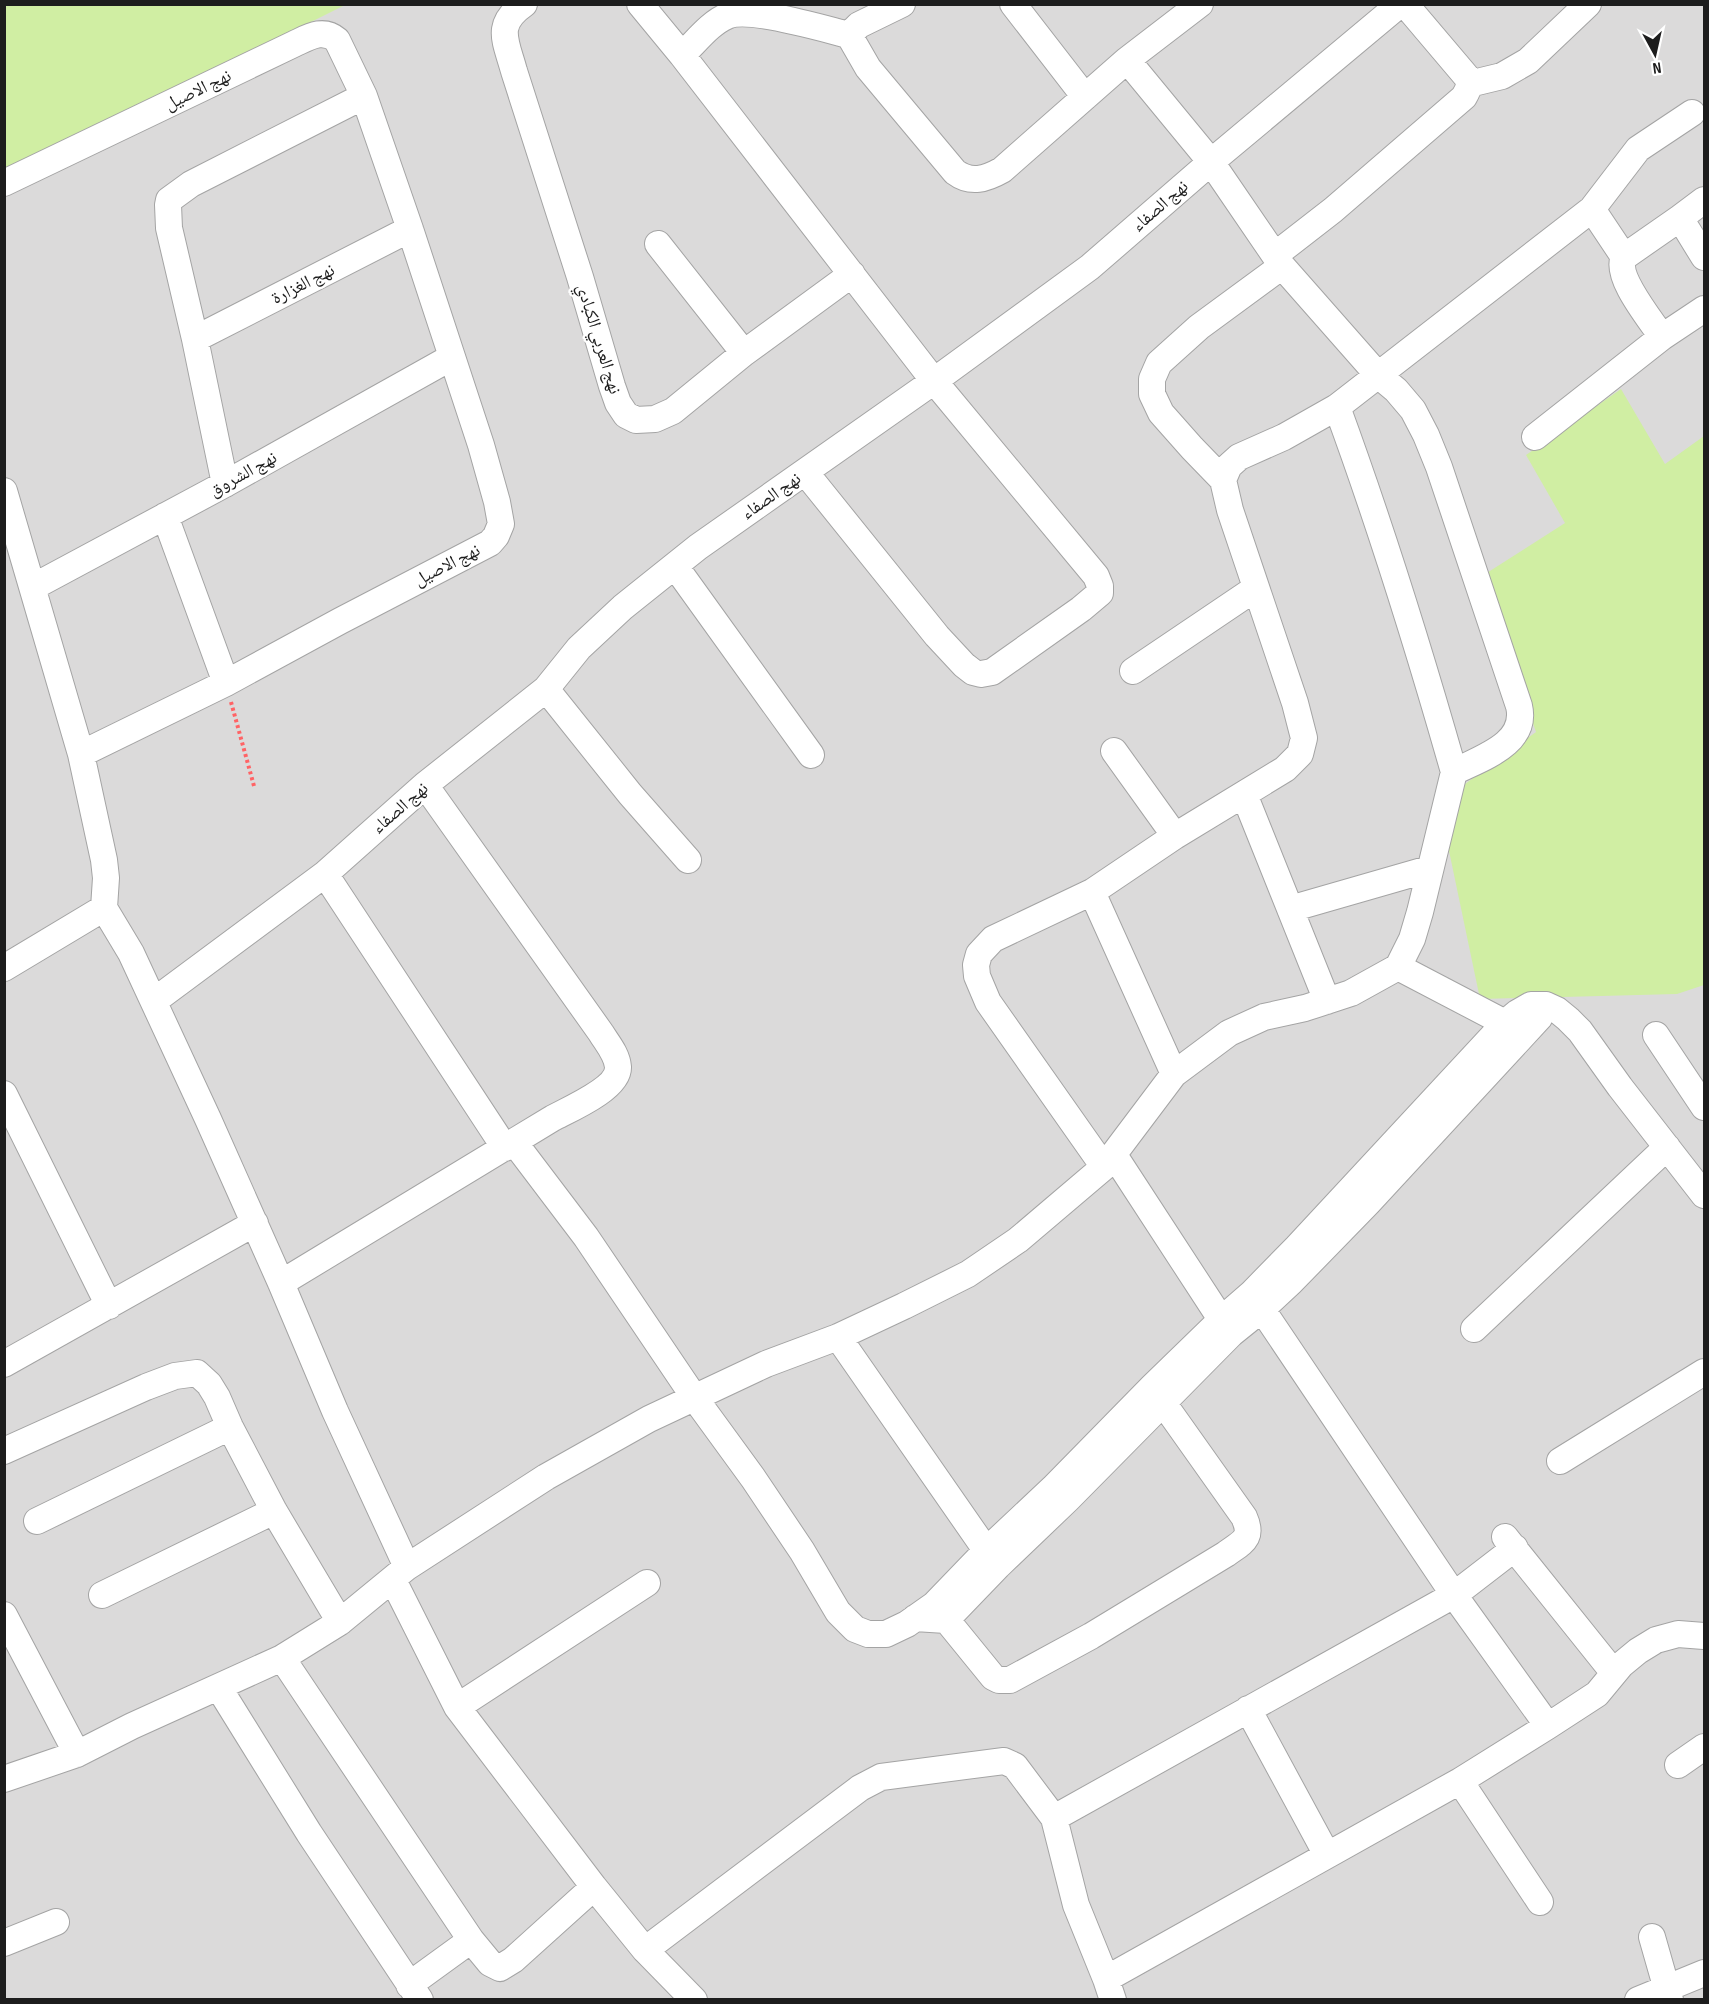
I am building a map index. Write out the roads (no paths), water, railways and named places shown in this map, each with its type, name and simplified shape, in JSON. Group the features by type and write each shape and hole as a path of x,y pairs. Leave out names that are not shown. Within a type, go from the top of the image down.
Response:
{"street":[{"name":"نهج العربي الكبادي","path":"524,4 509,16 505,36 612,386 618,403 626,415 636,420 655,419 673,411 744,353 852,274"},
{"path":"640,4 934,381 1096,576 1100,593 992,672 981,674 973,672 937,636 805,472"},
{"path":"849,34 859,25 902,4"},
{"path":"1013,4 1085,96"},
{"name":"نهج الصفاء","path":"154,1001 325,874 425,785 546,689 579,648 623,607 675,566 1090,267 1400,4"},
{"path":"1226,1327 1109,1161 988,1002 975,965 979,954 993,939 1092,892 1175,836 1285,769 1300,754 1304,738 1295,703 1230,510 1223,480 1161,412 1152,394 1152,379 1159,363 1464,97 1469,84 1466,76 1405,4"},
{"path":"1469,84 1502,76 1528,61 1588,4"},
{"path":"849,34 874,76 955,172 963,178 981,180 1002,170 1085,96 1192,7"},
{"path":"682,55 719,20 734,13 779,18 849,34"},
{"name":"نهج الاصيل","path":"4,183 294,44 323,33 330,35 337,40 364,96 452,357 497,502 501,524 496,536 481,548 226,683 81,754"},
{"path":"1127,60 1211,162 1278,261 1378,375 1396,390 1413,410 1426,435 1439,467 1522,717 1514,737 1502,747 1454,772"},
{"path":"225,484 169,228 167,214 169,200 190,184 364,96"},
{"path":"1223,480 1229,466 1239,458 1284,437 1337,407 1592,209 1638,149 1692,114"},
{"path":"1662,337 1624,276 1621,267 1624,257 1704,200"},
{"path":"1592,209 1624,257"},
{"path":"1680,218 1704,257"},
{"name":"نهج الغزارة","path":"195,339 410,229"},
{"path":"658,244 744,353"},
{"path":"1534,437 1662,337 1704,309"},
{"name":"نهج الشروق","path":"33,587 225,484 452,357"},
{"path":"4,1779 78,1754 132,1726 282,1658 340,1622 400,1573 546,1477 649,1419 766,1364 838,1337 968,1274 1018,1240 1109,1161 1174,1074 1229,1033 1264,1017 1351,993 1398,967 1412,939 1454,772 1412,627 1373,506 1337,407"},
{"path":"4,491 81,754 104,860 106,878 104,908 131,954 154,1001 255,1223 456,1707 645,1950 694,2000"},
{"path":"165,516 226,683"},
{"path":"675,566 811,755"},
{"path":"1133,671 1256,588"},
{"path":"546,689 630,794 688,860"},
{"path":"1114,751 1175,836"},
{"path":"281,1283 596,1094 615,1078 618,1065 614,1053 425,785"},
{"path":"1244,794 1327,1001"},
{"path":"1290,909 1429,869"},
{"path":"325,874 509,1145 586,1237 694,1397 760,1487 838,1612 855,1629 868,1634 886,1634 932,1614 992,1558 1053,1488 1157,1395 1226,1327 1368,1203 1539,1018 1546,1005"},
{"path":"1092,892 1174,1074"},
{"path":"4,968 104,908"},
{"path":"1398,967 1505,1023"},
{"path":"1257,1301 1298,1247 1505,1023 1516,1013 1531,1005 1546,1005 1557,1010 1580,1031 1620,1087 1704,1195"},
{"path":"1656,1035 1704,1107"},
{"path":"4,1094 109,1306"},
{"path":"1474,1329 1667,1148"},
{"path":"4,1364 255,1223"},
{"path":"1257,1301 1455,1595 1548,1726"},
{"path":"838,1337 992,1558"},
{"path":"1560,1461 1704,1372"},
{"path":"4,1451 146,1387 186,1374 197,1373 209,1384 217,1397 274,1511 340,1622"},
{"path":"932,1614 993,1677 999,1680 1010,1680 1091,1636 1226,1554 1246,1539 1249,1529 1244,1517 1157,1395"},
{"path":"38,1521 230,1427"},
{"path":"102,1595 274,1511"},
{"path":"1053,1818 1455,1595 1510,1543 1614,1672"},
{"path":"456,1707 647,1583"},
{"path":"4,1615 78,1754"},
{"path":"645,1950 860,1788 881,1777 1005,1761 1015,1766 1053,1818 1076,1905 1109,1989 1327,1855 1460,1780 1548,1726 1597,1694 1614,1672 1638,1651 1656,1640 1678,1634 1704,1635"},
{"path":"282,1658 471,1940 490,1963 500,1968 505,1966 594,1887"},
{"path":"219,1688 309,1833 414,1992 471,1940"},
{"path":"1248,1709 1327,1855"},
{"path":"1678,1765 1704,1747"},
{"path":"1460,1780 1540,1902"},
{"path":"4,1943 56,1922"},
{"path":"1652,1937 1668,1994"},
{"path":"1638,2000 1668,1994 1704,1973"}]}
